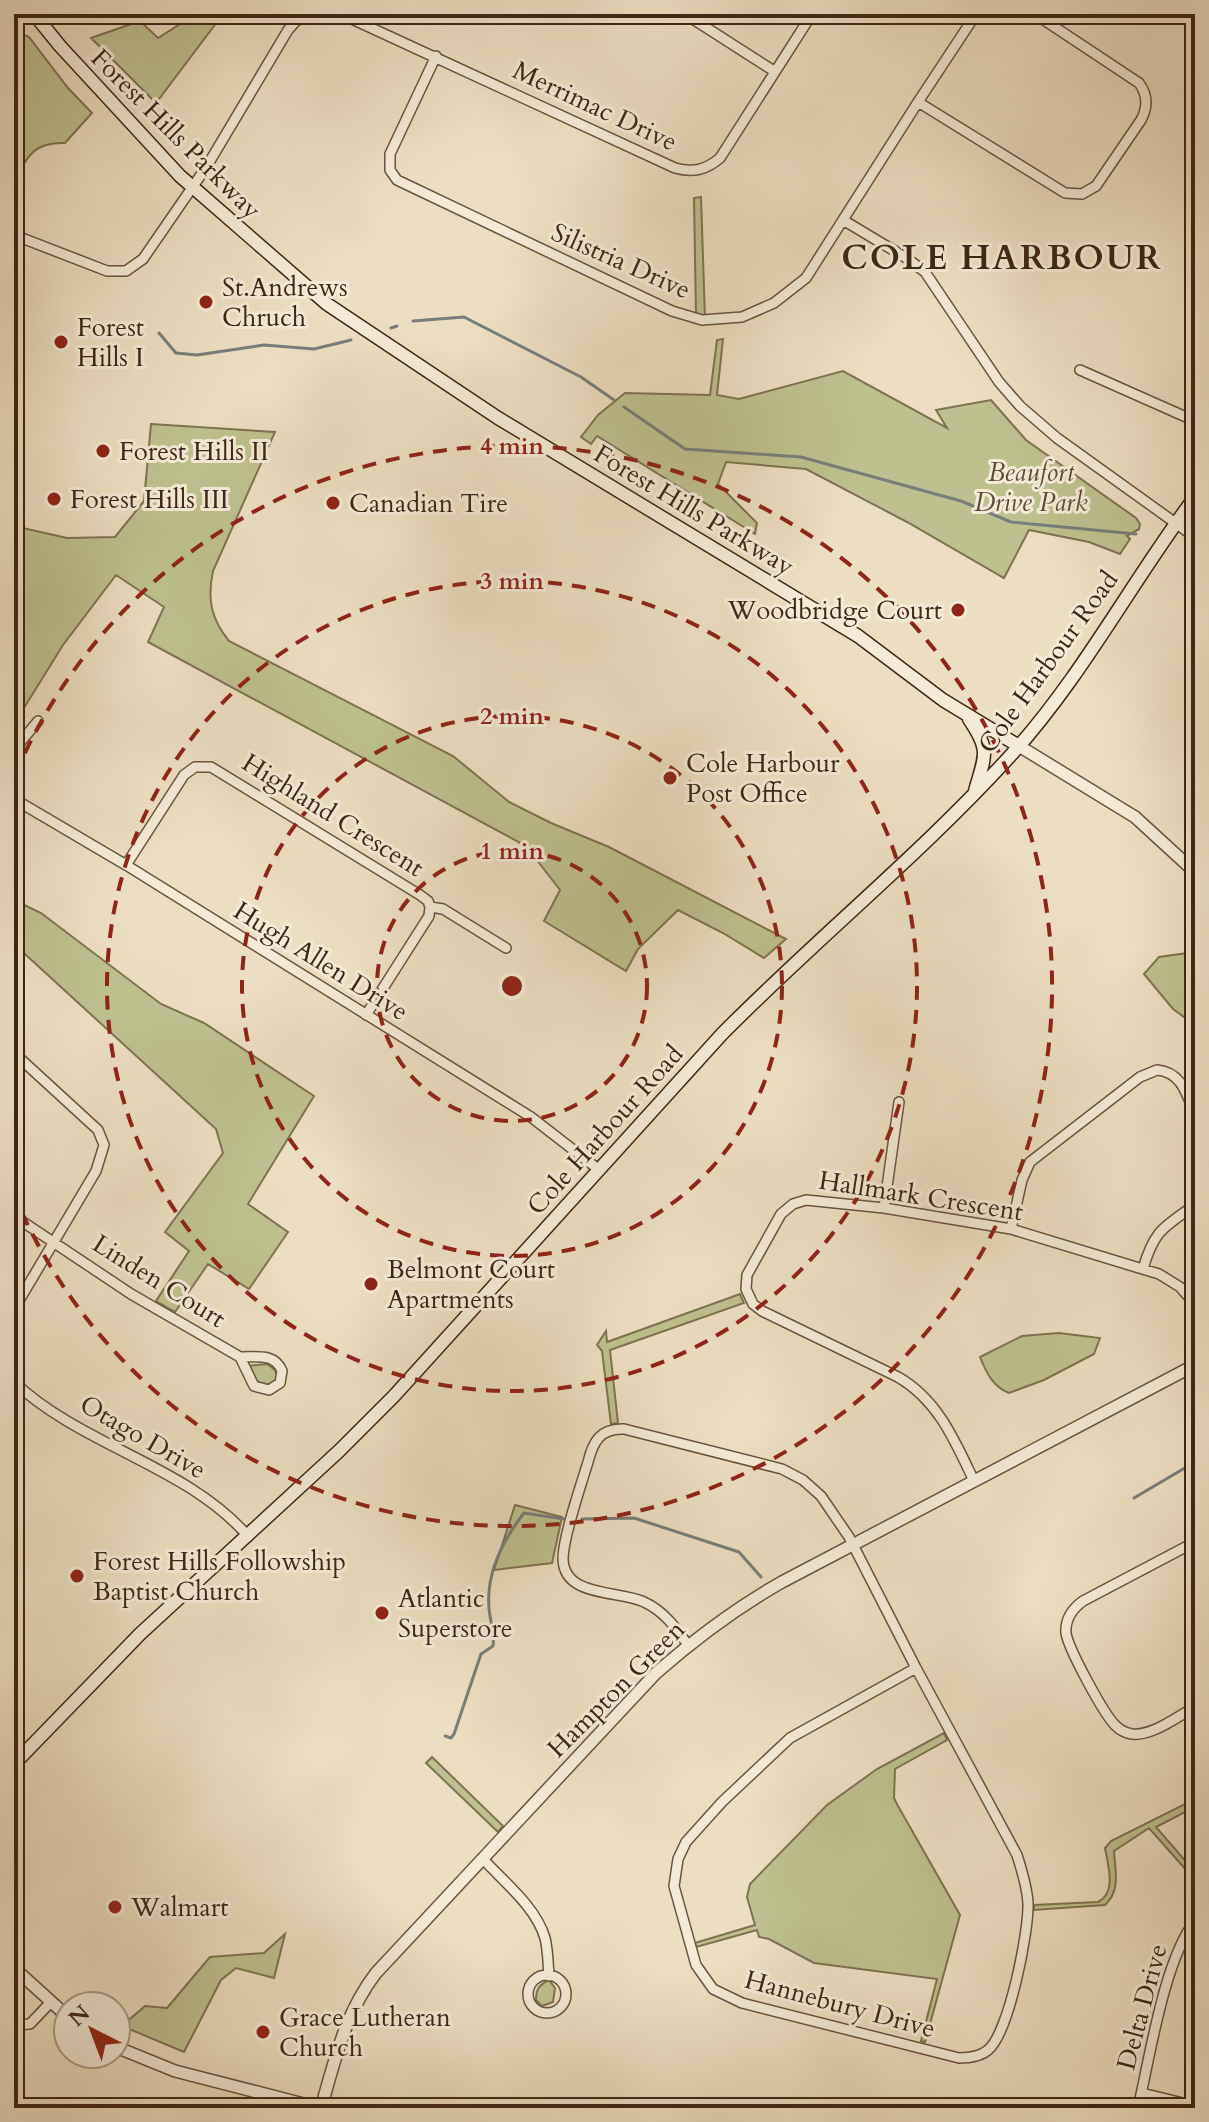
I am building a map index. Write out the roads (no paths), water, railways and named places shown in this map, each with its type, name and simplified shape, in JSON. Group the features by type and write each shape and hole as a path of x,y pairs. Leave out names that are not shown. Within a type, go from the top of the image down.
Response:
{"main road":[{"name":"Forest Hills Parkway","path":"34,14 192,188 340,313 498,418 858,636 965,713 1019,746"},
{"name":"Cole Harbour Road","path":"14,1764 140,1634 394,1396 598,1169 767,989 927,841 1019,746 1102,634 1195,497"},
{"path":"965,713 984,746 985,757 975,792"}],"street":[{"path":"14,235 107,271 126,271 143,259 192,188 288,30 296,21 311,14"},
{"name":"Merrimac Drive","path":"341,14 687,171 708,167 720,158 812,14"},
{"path":"685,14 774,71"},
{"name":"Silistria Drive","path":"436,56 390,154 390,170 397,180 672,311 702,320 717,320 742,317 774,303 806,278 976,14"},
{"path":"918,102 1065,193 1082,194 1093,189 1145,112 1145,92 1139,83 1035,14"},
{"path":"843,220 925,272 999,382 1031,416 1195,537"},
{"path":"1080,370 1195,421"},
{"path":"14,750 38,721"},
{"path":"1019,746 1135,817 1195,872"},
{"name":"Highland Crescent","path":"126,865 182,778 195,767 207,766 423,897 430,907 443,909 506,948"},
{"name":"Hugh Allen Drive","path":"14,799 126,865 531,1117 598,1169"},
{"path":"366,1015 429,916 430,907"},
{"path":"14,1053 98,1130 104,1141 96,1171 14,1309"},
{"path":"1011,1229 1022,1180 1030,1162 1140,1077 1157,1070 1172,1074 1183,1086 1195,1115"},
{"path":"884,1208 899,1102"},
{"name":"Hallmark Crescent","path":"974,1481 942,1418 917,1390 892,1374 753,1304 746,1289 748,1272 781,1214 793,1204 809,1200 884,1208 1011,1229 1143,1269 1173,1282 1195,1304"},
{"path":"1143,1269 1156,1234 1195,1205"},
{"name":"Linden Court","path":"14,1216 56,1241 131,1294 240,1357 276,1361 282,1371 280,1383 269,1390 254,1386 240,1357"},
{"name":"Hampton Green","path":"320,2108 343,2029 361,1993 376,1973 656,1673 688,1645 754,1597 1195,1365"},
{"name":"Otago Drive","path":"14,1382 58,1414 212,1502 247,1535"},
{"name":"Hannebury Drive","path":"688,1645 670,1621 652,1606 641,1600 584,1587 573,1581 565,1569 564,1550 593,1443 602,1434 614,1429 782,1469 803,1480 821,1496 853,1544 1017,1855 1027,1893 1023,1948 999,2037 990,2049 970,2058 959,2058 742,2003 724,1995 710,1986 696,1965 675,1892 676,1868 688,1838 780,1746 818,1720 916,1668"},
{"path":"1195,1542 1083,1601 1072,1612 1066,1629 1068,1641 1088,1681 1118,1728 1131,1734 1143,1733 1195,1707"},
{"path":"483,1859 524,1902 541,1928 549,1976"},
{"name":"Delta Drive","path":"1138,2108 1172,1967 1181,1941 1195,1921"},
{"path":"14,1968 51,2002 30,2024 14,2025"},
{"path":"549,1976 561,1982 566,1998 559,2009 544,2013 533,2008 528,1992 537,1978 549,1976"},
{"path":"132,2054 175,2071 320,2108"},
{"path":"1142,2093 1195,2106"}],"waterway":[{"path":"413,321 464,317 581,377 614,400"},
{"path":"391,328 397,326"},
{"path":"159,333 176,353 197,355 264,345 314,349 351,340"},
{"path":"624,407 685,449 801,457 961,501 1011,522 1136,534"},
{"path":"1134,1498 1195,1462"},
{"path":"445,1736 451,1738 454,1734 481,1654 493,1646 490,1582 509,1534 524,1513 564,1519"},
{"path":"582,1519 634,1518 739,1552 761,1577"}],"place":[{"name":"St.Andrews Chruch","path":"206,302"},
{"name":"Forest Hills I","path":"61,342"},
{"name":"Forest Hills II","path":"103,451"},
{"name":"Forest Hills III","path":"54,499"},
{"name":"Canadian Tire","path":"333,503"},
{"name":"Woodbridge Court","path":"958,610"},
{"name":"Cole Harbour Post Office","path":"670,778"},
{"name":"Belmont Court Apartments","path":"371,1284"},
{"name":"Forest Hills Followship Baptist Church","path":"77,1576"},
{"name":"Atlantic Superstore","path":"382,1613"},
{"name":"Walmart","path":"115,1907"},
{"name":"Grace Lutheran Church","path":"263,2032"}],"district":[{"name":"COLE HARBOUR","path":"1002,258"}],"park label":[{"name":"Beaufort Drive Park","path":"1031,487"}]}
